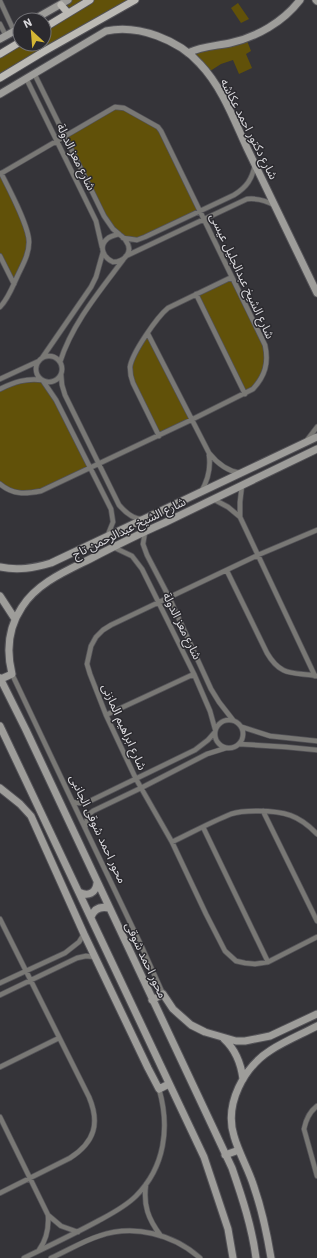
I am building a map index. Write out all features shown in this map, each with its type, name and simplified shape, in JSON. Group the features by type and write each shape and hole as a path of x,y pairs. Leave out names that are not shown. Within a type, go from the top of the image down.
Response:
{"main road":[{"path":"52,23 90,0"},
{"path":"0,78 135,0"},
{"path":"61,5 68,14"},
{"path":"0,54 12,47"}],"street":[{"path":"48,12 68,0"},
{"path":"188,53 204,47 236,41 255,34 282,18 300,0"},
{"path":"0,1 12,21"},
{"path":"0,24 3,37 12,32"},
{"name":"شارع دكتور احمد عكاشه","path":"34,73 100,34 114,29 138,31 159,37 188,53 201,64 221,95 317,293"},
{"path":"0,94 34,73"},
{"name":"شارع معز الدولة","path":"34,73 104,216 112,229 119,234"},
{"name":"شارع معز الدولة","path":"26,78 96,221 102,249 96,276 91,287 40,360"},
{"name":"شارع الشيخ عبدالجليل عيسى","path":"0,484 7,490 22,494 41,491 245,394 253,389 262,378 267,364 265,345 161,131 153,124 124,108 115,107 1,173"},
{"path":"123,238 137,240 145,238 242,190 251,179 256,165"},
{"path":"0,307 7,299 28,251 28,235 1,173"},
{"path":"60,362 64,350 76,326 124,258 129,246 119,234 108,238 104,242 102,249 108,260 113,262 124,258 247,199 257,198 267,201 275,206"},
{"path":"0,256 14,284"},
{"path":"159,436 130,375 130,367 133,359 161,314 168,308 232,277"},
{"path":"196,294 245,394"},
{"path":"148,334 208,453 222,466 234,472 240,473"},
{"path":"0,379 46,356 57,358 60,362 62,370 62,385 65,395 119,505 133,517 144,519"},
{"path":"40,360 36,366 38,376 56,400 111,509 112,522 107,537 113,547"},
{"path":"0,389 21,380 32,379 46,382 53,381 61,374"},
{"path":"305,443 317,427"},
{"name":"شارع الشيخ عبدالرحمن تاج","path":"0,567 15,569 39,567 51,563 317,437"},
{"name":"شارع الشيخ عبدالرحمن تاج","path":"12,674 8,660 8,641 22,607 41,586 53,578 113,547 315,451"},
{"path":"201,492 209,473 208,453"},
{"path":"240,517 242,485"},
{"path":"213,499 228,507 240,517 316,676"},
{"name":"شارع ابراهيم المازنى","path":"317,530 258,555 102,630 91,646 87,664 106,715 136,779 172,842 225,951 236,961 245,964 255,964 268,962 317,937"},
{"name":"شارع معز الدولة","path":"145,532 143,544 147,555 169,597 218,702 233,720"},
{"name":"شارع معز الدولة","path":"113,547 127,553 138,562 194,674 208,705 215,731"},
{"path":"227,571 272,661 276,666 286,672 316,676"},
{"path":"0,596 16,619"},
{"path":"0,678 12,674"},
{"name":"محور احمد شوقى الجانبى","path":"12,674 84,828 142,945 163,994"},
{"path":"106,715 194,674"},
{"name":"محور احمد شوقى","path":"0,678 26,730 232,1168 243,1200 256,1258"},
{"path":"72,802 80,803 90,801 195,750 208,740 221,722 233,720 242,727 270,736 317,741"},
{"path":"0,726 204,1157 228,1229 233,1258"},
{"path":"84,828 87,818 91,812 207,754 226,748 235,747 239,744 243,736 242,727"},
{"path":"215,731 216,741 222,747 226,748"},
{"path":"239,744 317,750"},
{"path":"0,788 20,804 31,816 84,934 159,1089 164,1104 165,1136 162,1152 157,1167 136,1196 124,1206 78,1232 24,1258"},
{"path":"31,816 41,811"},
{"path":"172,842 240,811 273,811 286,813 309,825 317,834"},
{"path":"263,811 317,921"},
{"path":"204,827 268,962"},
{"path":"79,892 84,894 92,893 96,888 97,883"},
{"path":"91,917 93,912 99,908 109,908"},
{"path":"0,919 27,970 30,980 94,1108 95,1120 93,1132 81,1152 0,1192"},
{"path":"0,983 65,953 73,948 84,934"},
{"path":"0,995 77,958 86,956 95,957"},
{"path":"152,1000 163,994 173,1009 191,1025 205,1032 236,1041 252,1040 270,1036 317,1014"},
{"path":"124,1019 136,1013"},
{"path":"271,1258 260,1206 252,1180 234,1135 232,1121 233,1106 243,1079 254,1065 271,1050 317,1026"},
{"path":"0,1067 59,1038"},
{"path":"223,1038 234,1050 239,1060 243,1079"},
{"path":"234,1050 236,1041"},
{"path":"239,1060 244,1064 254,1065"},
{"path":"159,1089 169,1084"},
{"path":"317,1106 308,1115 304,1129 317,1176"},
{"path":"0,1117 48,1215 61,1226 78,1232"},
{"path":"225,1155 239,1150"},
{"path":"146,1184 145,1206 148,1217 161,1236"},
{"path":"38,1252 47,1234 48,1215"},
{"path":"52,1258 98,1236 113,1232 128,1231 144,1232 161,1236 183,1245 200,1258"}],"shaded area":[{"path":"68,0 136,0 52,48 52,23 67,14 61,5"},
{"path":"238,3 249,19 241,23 231,8"},
{"path":"246,38 251,51 246,54 252,68 239,74 233,60 221,64 207,73 194,57 193,50"},
{"path":"12,48 12,52 45,52 0,78 0,54"},
{"path":"115,107 120,107 158,127 201,211 145,237 129,239 113,229 65,136"},
{"path":"0,174 28,235 26,258 14,284 0,256"},
{"path":"232,277 265,345 267,364 253,389 245,394 196,294"},
{"path":"148,334 191,420 159,436 133,383 130,367"},
{"path":"43,381 91,468 41,491 22,494 0,484 0,389 11,384"}]}
